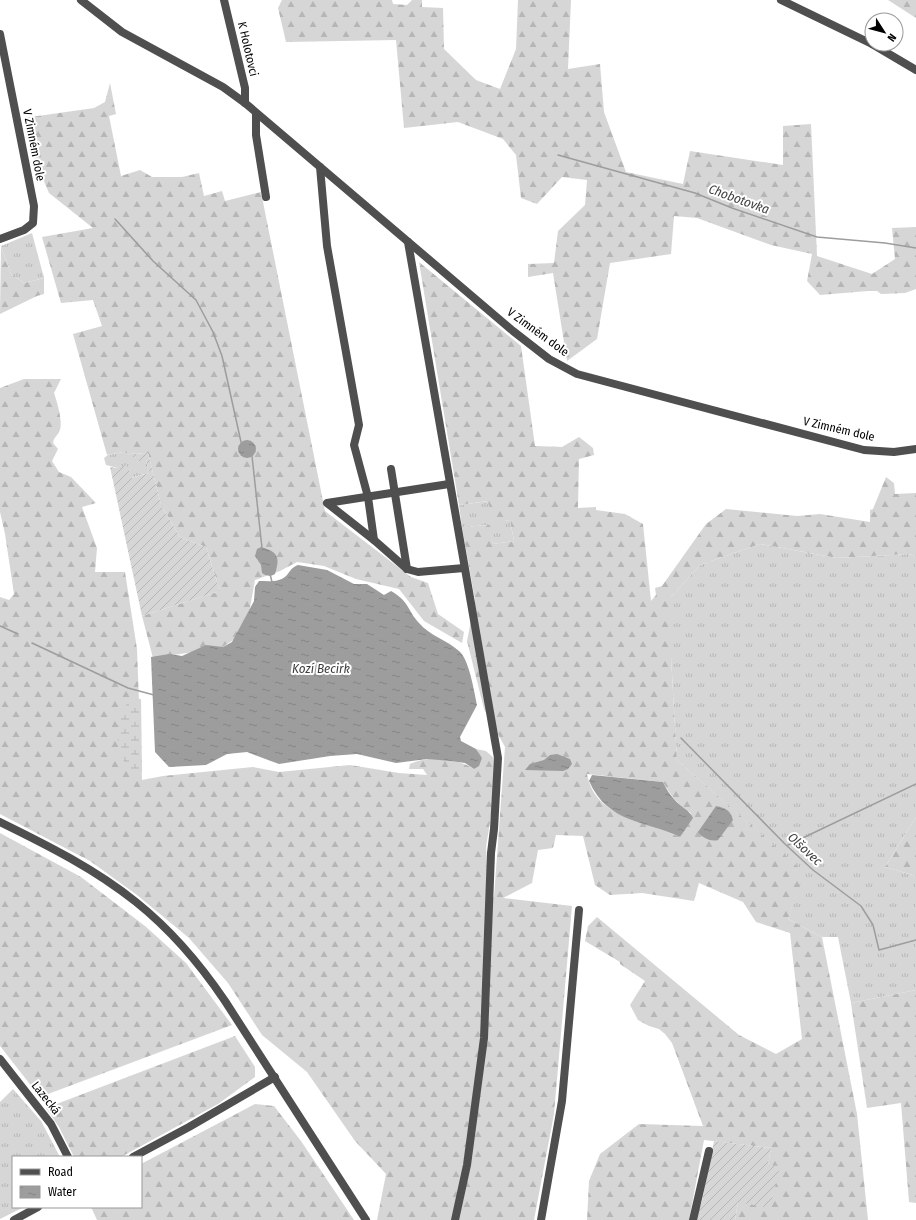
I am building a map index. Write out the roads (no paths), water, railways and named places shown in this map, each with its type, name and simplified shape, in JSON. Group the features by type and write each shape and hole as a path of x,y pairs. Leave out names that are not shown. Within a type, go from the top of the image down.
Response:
{"street":[{"name":"V Zimném dole","path":"81,0 122,32 223,88 245,103 256,114 549,359 577,374 864,450 894,452 916,449"},
{"name":"K Holotovci","path":"224,0 245,88 245,103"},
{"path":"781,0 864,40"},
{"name":"V Zimném dole","path":"0,34 34,206 33,223 24,230 0,239"},
{"path":"886,52 916,70"},
{"path":"256,114 256,134 266,197"},
{"path":"320,167 327,246 359,425 354,444 368,497 374,540"},
{"path":"408,242 498,758 494,829 491,853 484,1038 467,1164 455,1220"},
{"path":"391,469 407,569"},
{"path":"449,484 327,503 374,540 407,569 418,572 464,568"},
{"path":"0,822 105,880 136,902 164,927 204,971 366,1220"},
{"path":"541,1220 562,1101 580,910"},
{"name":"Lazecká","path":"0,1058 51,1124 67,1156"},
{"path":"134,1156 189,1127 274,1077"},
{"path":"693,1220 709,1151"},
{"path":"14,1220 36,1208"}],"water":[{"path":"247,440 253,443 256,449 253,455 247,458 241,455 238,449 241,443"},
{"path":"261,547 271,551 277,556 278,560 275,574 272,576 262,573 261,565 255,556 257,549"},
{"name":"Kozí Becirk","path":"298,565 327,570 354,584 367,584 384,595 391,591 402,599 423,627 463,655 473,684 477,705 460,737 461,741 476,749 482,758 479,766 474,769 465,763 427,759 396,763 357,754 330,756 279,764 247,752 227,754 206,765 169,767 155,752 151,657 169,654 182,656 206,645 223,647 232,642 254,601 255,587 259,581 274,581 284,578 292,568"},
{"path":"557,754 570,759 572,764 568,769 563,771 525,770 530,764 544,760 550,755"},
{"path":"592,775 663,782 672,797 692,815 693,818 680,837 667,831 628,819 606,806 597,795 589,781"},
{"path":"716,806 727,810 733,820 718,840 710,840 704,838 698,832"}],"waterway":[{"name":"Chobotovka","path":"558,155 695,193 732,208 817,237 885,243 916,248"},
{"path":"115,219 153,261 196,300 213,332 222,356 241,442"},
{"path":"252,456 262,548"},
{"path":"270,574 272,582"},
{"path":"0,626 18,634"},
{"path":"32,643 128,688 154,695"},
{"name":"Olšovec","path":"681,738 785,844 813,870 861,906 873,925 879,950 916,940"},
{"path":"788,845 916,784"}]}
